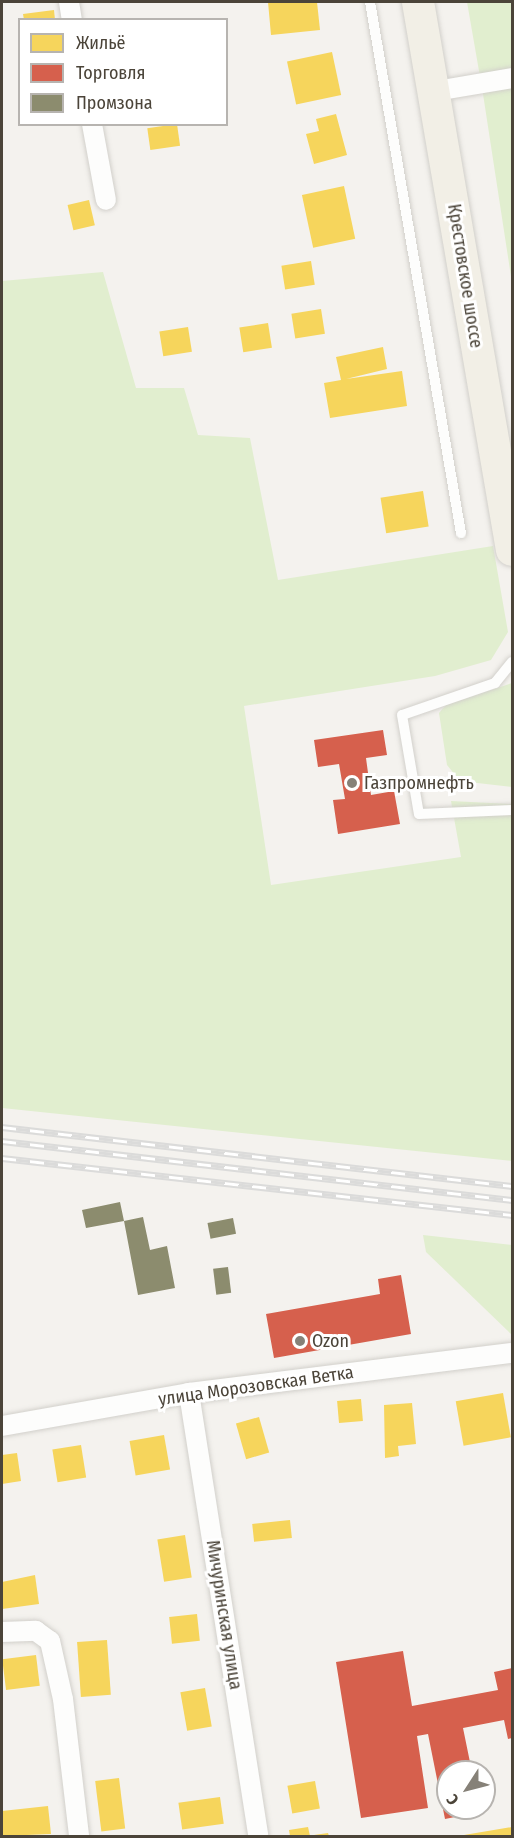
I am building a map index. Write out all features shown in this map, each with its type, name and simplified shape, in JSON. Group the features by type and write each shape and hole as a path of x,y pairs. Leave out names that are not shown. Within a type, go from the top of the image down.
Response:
{"main road":[{"name":"Крестовское шоссе","path":"418,2 513,550"}],"street":[{"path":"69,2 72,18"},
{"path":"435,91 513,78"},
{"path":"92,126 106,200"},
{"name":"улица Морозовская Ветка","path":"2,1426 189,1393 513,1353"},
{"name":"Мичуринская улица","path":"189,1393 258,1836"},
{"path":"2,1632 36,1631 50,1641 63,1699 79,1836"}],"lane":[{"path":"370,2 461,533"},
{"path":"513,662 495,683 402,715 419,814 513,810"}],"green space":[{"path":"467,2 512,2 512,283 483,94"},
{"path":"103,272 136,388 184,388 198,435 250,438 278,580 493,546 508,632 491,660 435,676 244,706 271,885 461,857 451,801 512,804 512,1161 2,1108 2,281"},
{"path":"512,683 512,787 460,781 447,765 439,713 446,705"},
{"path":"423,1235 512,1245 512,1335 426,1252"}],"building: Жильё":[{"path":"268,2 317,2 320,30 271,35"},
{"path":"54,10 55,18 24,18 23,14"},
{"path":"332,52 341,95 296,105 287,62"},
{"path":"336,114 347,155 314,164 306,134 319,131 316,119"},
{"path":"177,126 180,146 150,150 147,128"},
{"path":"344,186 355,239 313,248 302,195"},
{"path":"89,200 95,225 73,230 68,205"},
{"path":"311,261 315,285 285,289 281,266"},
{"path":"321,309 325,334 295,338 291,314"},
{"path":"268,323 272,348 243,352 239,328"},
{"path":"188,327 192,352 163,356 159,332"},
{"path":"383,347 387,369 346,379 402,371 407,406 330,418 324,383 341,380 336,357"},
{"path":"423,491 429,527 386,533 381,498"},
{"path":"503,1393 511,1437 464,1446 456,1401"},
{"path":"361,1399 363,1421 339,1423 337,1401"},
{"path":"412,1403 416,1444 398,1446 399,1456 385,1458 384,1405"},
{"path":"259,1417 269,1453 246,1459 236,1424"},
{"path":"164,1435 170,1469 136,1476 130,1441"},
{"path":"81,1445 86,1478 58,1482 52,1450"},
{"path":"17,1453 21,1481 2,1484 2,1455"},
{"path":"290,1520 292,1538 254,1542 252,1524"},
{"path":"185,1535 192,1577 164,1582 157,1539"},
{"path":"35,1575 39,1604 2,1609 2,1582"},
{"path":"197,1614 200,1641 172,1644 169,1617"},
{"path":"107,1640 111,1695 81,1697 77,1642"},
{"path":"36,1655 40,1686 6,1690 2,1659"},
{"path":"205,1688 212,1726 187,1731 180,1692"},
{"path":"119,1778 125,1829 101,1832 95,1781"},
{"path":"315,1781 320,1809 292,1813 287,1786"},
{"path":"220,1797 224,1824 182,1830 178,1803"},
{"path":"48,1806 51,1834 2,1836 2,1811"},
{"path":"308,1827 310,1836 290,1836 289,1830"},
{"path":"512,1827 512,1836 464,1836 464,1835"},
{"path":"328,1833 329,1836 314,1836 314,1835"}],"building: Торговля":[{"path":"383,730 387,755 366,758 371,795 394,791 400,824 338,834 333,800 345,799 339,764 318,767 314,740"},
{"path":"401,1275 411,1334 274,1358 266,1314 380,1294 378,1279"},
{"path":"403,1651 412,1706 498,1690 494,1672 512,1668 512,1738 508,1739 504,1720 463,1728 470,1760 436,1760 436,1774 428,1734 417,1736 428,1808 361,1818 336,1662"}],"building: Промзона":[{"path":"120,1202 124,1221 86,1228 82,1210"},
{"path":"143,1217 150,1250 167,1246 175,1288 138,1295 124,1221"},
{"path":"233,1218 236,1234 211,1239 207,1223"},
{"path":"228,1267 231,1293 216,1295 213,1269"}],"railway":[{"path":"2,1127 512,1186"},
{"path":"2,1141 512,1200"},
{"path":"2,1158 512,1215"}],"place":[{"name":"Газпромнефть","path":"352,783"},
{"name":"Ozon","path":"300,1341"}]}
